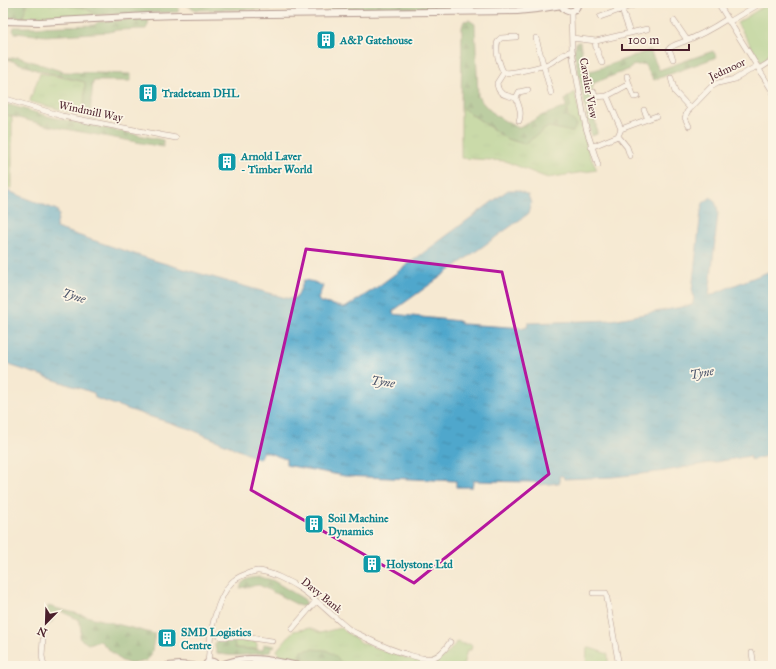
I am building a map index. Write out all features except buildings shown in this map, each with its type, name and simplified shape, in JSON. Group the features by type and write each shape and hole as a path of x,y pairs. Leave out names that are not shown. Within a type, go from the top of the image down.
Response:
{"main road":[{"path":"3,21 40,22 179,15 518,11 562,4 565,10 571,12 576,8 578,3"},
{"path":"207,664 213,662 217,666 239,660 252,659 273,660 299,666"},
{"path":"168,666 193,666"}],"street":[{"path":"600,18 640,3"},
{"path":"718,3 773,92"},
{"path":"673,59 670,51 672,46 711,29 760,3"},
{"path":"622,10 630,33"},
{"name":"Cavalier View","path":"571,12 572,51 586,128 598,165"},
{"path":"674,21 687,40"},
{"path":"572,38 595,41 647,29"},
{"path":"516,38 499,38 497,42 497,57 500,62 501,69 504,72 511,73 543,66 572,51"},
{"path":"536,38 551,94"},
{"path":"595,41 602,63"},
{"name":"Jedmoor","path":"690,108 711,87 718,83 735,79 773,60"},
{"path":"504,72 497,82 498,90 501,93 516,98"},
{"path":"626,76 634,97 638,96"},
{"path":"671,78 675,92 690,108 685,118 689,126"},
{"path":"594,92 595,97 607,96 629,84"},
{"path":"519,121 521,114 516,98 519,92 528,90"},
{"path":"591,147 618,136 621,129 607,96"},
{"name":"Windmill Way","path":"3,98 62,116 176,138"},
{"path":"644,110 648,119"},
{"path":"621,129 656,116"},
{"path":"618,136 627,147 630,156"},
{"name":"Davy Bank","path":"207,664 212,631 222,597 232,582 240,576 257,571 265,572 285,580 301,589 352,631 400,653 421,658 432,658 445,650 450,642"},
{"path":"593,593 606,593 619,666"},
{"path":"292,629 316,601"},
{"path":"212,631 222,637 244,637 261,642 272,641"},
{"path":"43,640 42,656 44,666"},
{"path":"752,654 754,666"}],"highlighted area":[{"path":"306,249 502,272 549,474 414,583 251,490"}],"green space":[{"path":"7,3 27,3 23,16 24,18 6,17"},
{"path":"27,3 51,3 85,8 97,15 38,20 24,18"},
{"path":"51,3 126,3 134,7 150,5 152,3 177,3 179,6 178,12 97,15 85,8"},
{"path":"184,3 312,3 314,9 196,10"},
{"path":"312,3 540,3 526,6 419,9 314,9"},
{"path":"325,3 511,3 509,5 419,8 354,8 341,7"},
{"path":"769,3 773,3 773,55 761,62 737,23"},
{"path":"149,18 146,29 46,36 15,33 13,31 14,27 94,25 98,22"},
{"path":"469,20 475,24 478,96 486,106 501,119 519,128 543,115 566,107 565,99 568,97 570,106 567,111 567,116 577,124 573,132 548,127 525,144 507,139 461,107 462,27 464,21"},
{"path":"577,42 580,42 583,61 587,71 595,70 650,50 659,70 713,51 717,57 654,80 644,64 632,66 630,69 594,83 592,89 597,134 591,136 574,51"},
{"path":"18,57 64,72 131,74 131,81 93,82 90,114 97,116 96,119 84,116 85,82 39,71 7,59"},
{"path":"40,73 85,82 84,116 31,102 30,100"},
{"path":"575,92 590,156 597,170 547,178 505,161 461,158 461,107 507,139 525,144 548,127 567,116 567,111 570,106 568,97"},
{"path":"3,103 51,117 163,140 163,147 49,126 3,114"},
{"path":"3,114 12,116 12,189 3,186"},
{"path":"260,577 272,580 304,599 306,602 305,606 300,606 259,585 240,588 245,580"},
{"path":"48,606 155,634 151,656 146,661 130,664 120,660 100,641 88,644 79,638 81,630 79,620 60,611 55,613 52,622 45,627"},
{"path":"310,628 320,633 340,628 362,643 409,659 429,663 442,658 457,642 472,645 471,650 467,650 463,666 317,666 279,656 277,650 293,631"},
{"path":"234,640 255,642 257,644 257,649 235,648"},
{"path":"234,640 235,648 263,650 264,644 275,646 270,651 265,653 229,655 217,653 215,644 216,641"},
{"path":"587,647 608,654 608,666 586,666"},
{"path":"312,649 326,650 333,654 341,662 350,666 329,666 301,658 298,654 302,651"}],"water":[{"name":"Tyne","path":"3,189 57,210 59,215 56,228 156,261 286,298 292,299 297,297 304,280 314,282 323,286 318,299 320,302 345,308 376,288 508,190 518,190 528,195 531,203 528,214 393,311 393,314 459,321 461,324 526,328 528,323 612,320 692,305 694,298 692,290 701,211 703,203 711,197 718,209 718,214 709,296 773,270 773,450 771,455 751,460 750,456 659,472 612,477 564,479 563,476 559,476 560,483 539,485 535,482 474,481 472,487 456,487 456,481 345,476 286,465 286,459 263,451 259,459 190,429 95,398 94,393 3,363"}],"place":[{"name":"A&P Gatehouse","path":"326,40"},
{"name":"Tradeteam DHL","path":"148,93"},
{"name":"Arnold Laver - Timber World","path":"227,162"},
{"name":"Soil Machine Dynamics","path":"314,524"},
{"name":"Holystone Ltd","path":"372,564"},
{"name":"SMD Logistics Centre","path":"167,638"}]}
